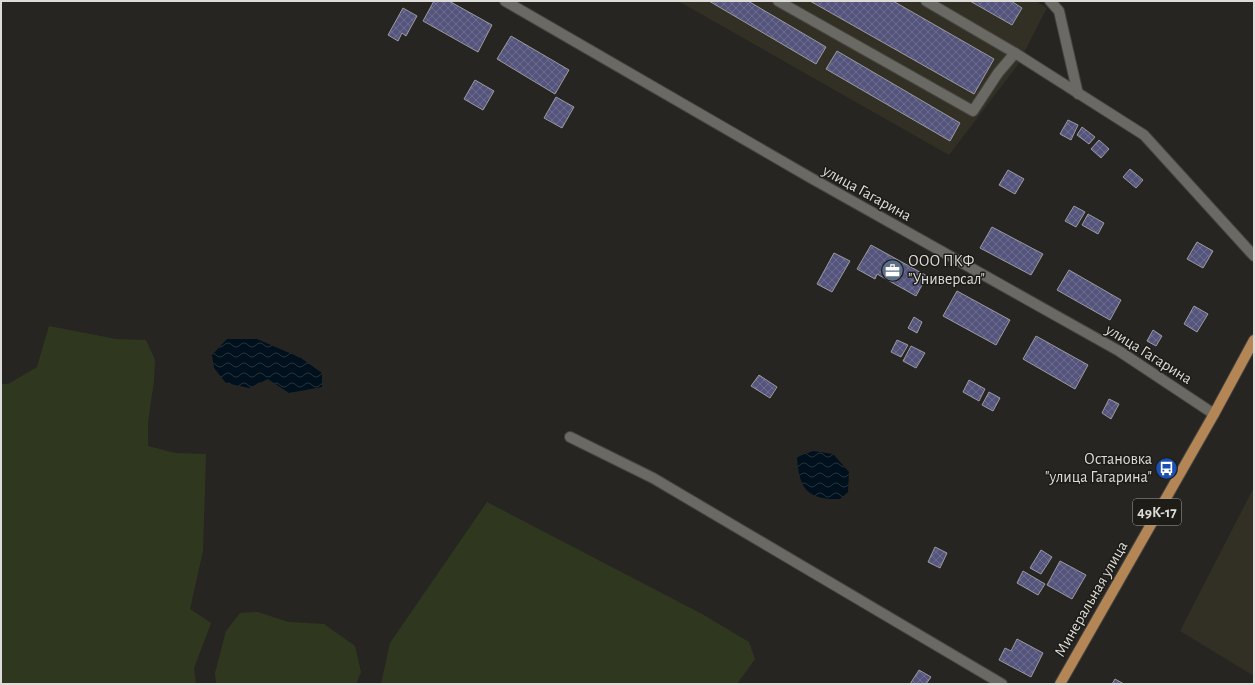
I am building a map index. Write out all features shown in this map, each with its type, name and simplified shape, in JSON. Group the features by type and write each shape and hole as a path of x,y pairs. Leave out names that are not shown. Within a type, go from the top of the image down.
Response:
{"main road":[{"name":"Минеральная улица","path":"1060,684 1214,414 1254,340"}],"street":[{"name":"улица Гагарина","path":"505,1 818,182 1120,351 1214,414"},
{"path":"778,1 973,111 998,73 1015,53"},
{"path":"926,1 1015,53 1144,135 1254,256"},
{"path":"1050,1 1059,11 1078,94"},
{"path":"570,437 653,478 1002,684"}],"shaded area":[{"path":"678,1 1035,1 1047,8 1017,66 949,155"},
{"path":"1254,487 1254,676 1180,631"}],"green space":[{"path":"49,326 116,339 146,340 155,360 154,381 148,422 148,446 175,453 206,454 203,551 190,609 211,623 194,668 196,684 1,684 1,384 8,384 37,367"},
{"path":"487,502 702,614 749,642 755,659 737,684 381,684 390,643"},
{"path":"258,612 288,622 324,624 355,646 361,672 356,684 216,684 215,673 226,631 240,613"}],"water":[{"path":"227,339 257,339 301,358 322,373 322,387 289,393 268,379 249,388 226,383 214,368 212,355"},
{"path":"813,451 833,454 849,472 848,492 840,499 829,499 812,495 803,485 798,468 797,457"}],"building":[{"path":"434,1 449,1 492,25 478,52 423,21"},
{"path":"709,1 748,1 826,47 816,64"},
{"path":"810,1 893,1 994,59 974,94"},
{"path":"970,1 1011,1 1022,8 1012,25"},
{"path":"403,8 417,16 406,36 402,33 398,41 388,35"},
{"path":"511,36 569,70 555,94 497,59"},
{"path":"837,51 960,123 950,141 826,69"},
{"path":"475,80 494,91 483,110 464,99"},
{"path":"556,97 574,107 562,128 544,118"},
{"path":"1068,120 1078,125 1071,140 1060,134"},
{"path":"1082,127 1095,137 1089,144 1077,135"},
{"path":"1099,140 1109,149 1101,158 1091,149"},
{"path":"1130,169 1143,180 1136,188 1123,177"},
{"path":"1008,170 1024,179 1015,194 999,185"},
{"path":"1074,206 1085,212 1076,227 1065,221"},
{"path":"1088,214 1104,223 1098,234 1082,225"},
{"path":"992,227 1043,254 1031,275 980,248"},
{"path":"1197,242 1213,251 1203,268 1187,259"},
{"path":"871,245 927,276 916,296 877,274 875,279 857,269"},
{"path":"834,253 850,261 832,292 817,284"},
{"path":"1069,270 1121,300 1110,320 1057,290"},
{"path":"957,291 1010,320 996,345 943,316"},
{"path":"1194,306 1208,314 1197,332 1184,324"},
{"path":"914,317 922,322 917,333 908,328"},
{"path":"1153,330 1162,336 1156,346 1147,341"},
{"path":"1036,336 1088,365 1075,389 1023,359"},
{"path":"897,340 908,345 901,357 891,352"},
{"path":"911,346 925,353 916,368 903,361"},
{"path":"759,375 777,387 770,398 751,386"},
{"path":"969,380 985,389 979,401 963,392"},
{"path":"989,392 1000,398 993,411 982,405"},
{"path":"1109,399 1119,404 1111,419 1102,413"},
{"path":"935,547 947,553 940,568 928,562"},
{"path":"1041,550 1052,557 1041,574 1030,568"},
{"path":"1060,561 1086,575 1072,599 1047,585"},
{"path":"1023,571 1045,584 1038,595 1017,583"},
{"path":"1017,639 1043,653 1031,677 999,660 1005,648 1011,651"},
{"path":"919,670 931,677 926,684 910,684"},
{"path":"1115,679 1124,684 1112,684"}],"place":[{"name":"ООО ПКФ \"Универсал\"","path":"893,270"},
{"name":"Остановка \"улица Гагарина\"","path":"1167,468"}]}
